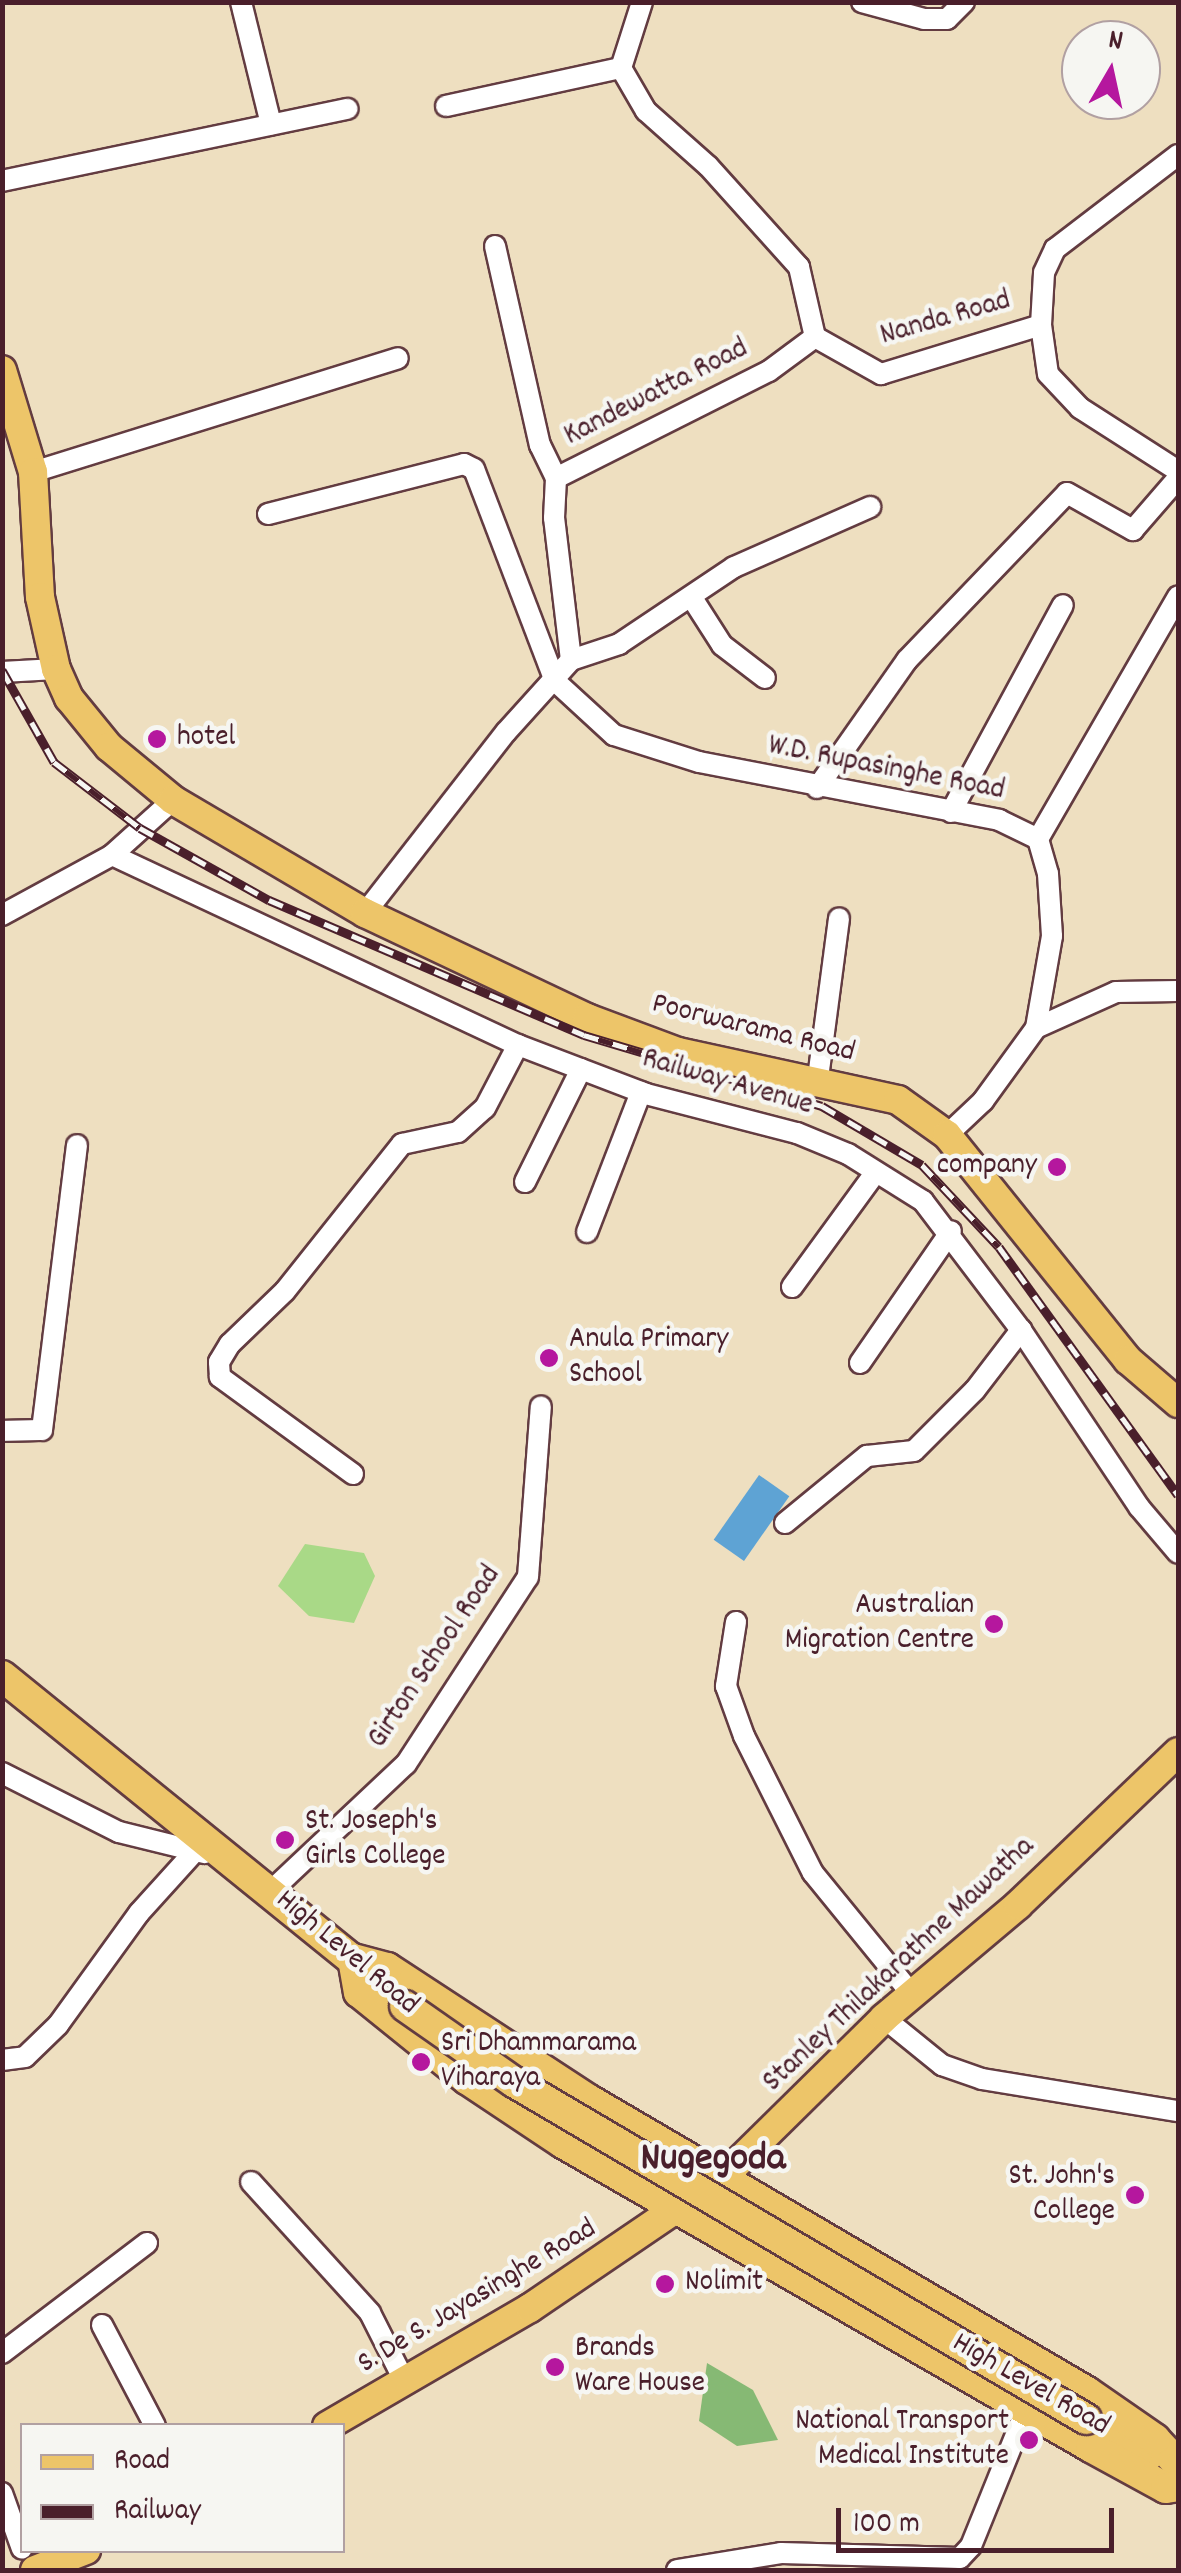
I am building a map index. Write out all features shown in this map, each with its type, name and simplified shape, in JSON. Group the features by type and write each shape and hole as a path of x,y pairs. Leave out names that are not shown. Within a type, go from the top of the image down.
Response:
{"highway":[{"name":"High Level Road","path":"2,1676 271,1891 405,2006 514,2082 1178,2474"},
{"path":"1178,2464 1098,2399 589,2100 386,1968 353,1959 359,1992 467,2079 669,2217 774,2265 1166,2488 1178,2486"},
{"path":"563,2142 589,2100"},
{"path":"774,2265 798,2220"}],"main road":[{"name":"Poorwarama Road","path":"2,370 34,472 40,597 56,669 68,698 110,747 173,800 365,913 587,1018 678,1052 818,1078 898,1100 946,1135 1128,1360 1178,1403"},
{"name":"Stanley Thilakarathne Mawatha","path":"669,2217 722,2178 911,1992 1018,1905 1178,1752"},
{"name":"S. De S. Jayasinghe Road","path":"332,2423 669,2217"},
{"path":"32,2570 78,2553"}],"street":[{"path":"240,2 271,124"},
{"path":"642,2 621,68 646,111 708,166 800,267 815,337"},
{"path":"862,2 948,18 964,2"},
{"path":"446,106 621,68"},
{"path":"2,182 348,109"},
{"name":"Nanda Road","path":"1178,155 1056,250 1044,273 1042,326 1048,374 1080,408 1178,471"},
{"path":"495,246 540,446 556,478"},
{"name":"Nanda Road","path":"815,337 882,374 1042,326"},
{"name":"Kandewatta Road","path":"571,660 554,518 556,478 769,371 815,337"},
{"path":"34,472 398,358"},
{"path":"268,514 464,464 474,470 555,681"},
{"path":"816,788 907,660 1067,492 1133,530 1178,478"},
{"path":"365,913 506,732 571,660 619,644 734,567 870,507"},
{"path":"946,1135 983,1101 1036,1028 1052,936 1048,874 1038,840 1178,597"},
{"path":"692,598 722,646 765,678"},
{"path":"952,812 1062,605"},
{"path":"2,672 56,669"},
{"name":"W.D. Rupasinghe Road","path":"555,681 614,735 816,788 999,820 1038,840"},
{"path":"2,915 112,855 173,800"},
{"name":"Railway Avenue","path":"112,855 518,1046 641,1092 797,1133 876,1172 923,1202 951,1231 1021,1330 1139,1508 1178,1552"},
{"path":"818,1078 839,918"},
{"path":"1036,1028 1116,992 1178,990"},
{"path":"353,1474 220,1377 220,1362 230,1344 286,1291 402,1144 458,1132 485,1108 518,1046"},
{"path":"524,1182 581,1069"},
{"path":"588,1232 641,1092"},
{"path":"2,1431 42,1430 78,1145"},
{"path":"792,1287 876,1172"},
{"path":"860,1363 951,1231"},
{"path":"785,1522 867,1456 914,1451 975,1390 1021,1330"},
{"name":"Girton School Road","path":"271,1891 406,1764 528,1577 541,1406"},
{"path":"736,1622 726,1686 744,1736 812,1874 911,1992"},
{"path":"2,1773 119,1832 230,1860"},
{"path":"2,2060 25,2057 48,2036 195,1851"},
{"path":"884,2018 942,2065 982,2079 1178,2111"},
{"path":"251,2182 370,2313 405,2382"},
{"path":"2,2352 146,2243"},
{"path":"102,2325 152,2423"},
{"path":"677,2570 781,2553 960,2558 971,2546 1026,2410"},
{"path":"2,2493 20,2542"}],"green space":[{"path":"305,1544 364,1553 375,1576 354,1623 309,1616 278,1586"},
{"path":"707,2363 753,2390 778,2440 737,2446 699,2421"}],"water":[{"path":"759,1475 789,1496 744,1561 714,1540"}],"railway":[{"path":"2,670 54,762 140,828 269,900 584,1035 822,1106 922,1165 999,1247 1178,1495"}],"place":[{"name":"hotel","path":"157,739"},
{"name":"company","path":"1057,1167"},
{"name":"Anula Primary School","path":"549,1358"},
{"name":"Australian Migration Centre","path":"994,1624"},
{"name":"St. Joseph's Girls College","path":"285,1840"},
{"name":"Sri Dhammarama Viharaya","path":"421,2062"},
{"name":"St. John's College","path":"1135,2195"},
{"name":"Nolimit","path":"665,2284"},
{"name":"Brands Ware House","path":"555,2367"},
{"name":"National Transport Medical Institute","path":"1029,2440"}],"district":[{"name":"Nugegoda","path":"713,2161"}]}
